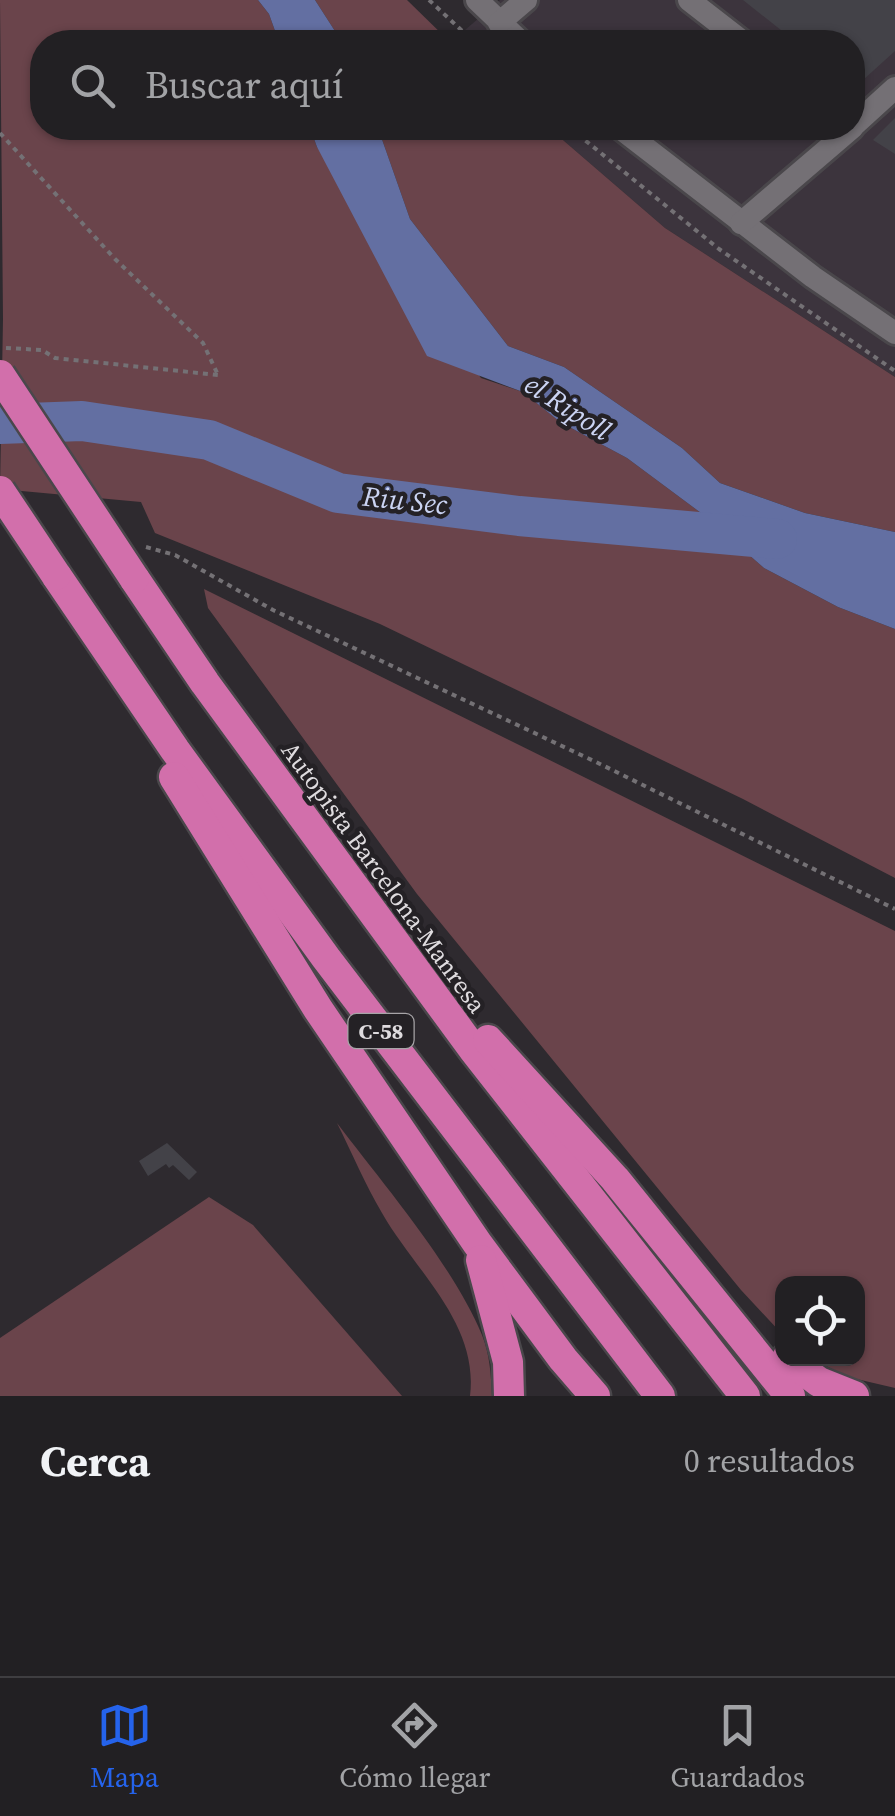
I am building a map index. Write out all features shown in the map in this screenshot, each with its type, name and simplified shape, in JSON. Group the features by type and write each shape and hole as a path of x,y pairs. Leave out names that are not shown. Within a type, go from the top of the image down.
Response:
{"highway":[{"name":"Autopista Barcelona-Manresa","path":"0,374 205,683 412,968 745,1396"},
{"name":"C-58","path":"0,491 112,659 326,958 660,1396"},
{"path":"112,659 182,793 318,1008 476,1242 595,1396"},
{"path":"412,968 437,987 775,1345"},
{"path":"616,1179 790,1396"},
{"path":"476,1242 508,1362 509,1396"},
{"path":"563,1359 582,1396"},
{"path":"798,1366 819,1382 854,1396"}],"street":[{"path":"477,0 508,30"},
{"path":"689,0 728,30"},
{"path":"500,23 524,1"},
{"path":"865,115 895,88"},
{"path":"635,140 740,224 895,333"},
{"path":"740,224 836,140"}],"path":[{"path":"429,0 461,30"},
{"path":"0,133 115,259 203,343 218,375 55,358 42,350 0,348"},
{"path":"585,140 719,249 895,370"},
{"path":"273,610 895,909"}],"shaded area":[{"path":"0,0 258,0 275,30 30,30 30,140 314,140 481,378 523,392 560,422 627,458 701,513 764,568 838,607 895,629 895,878 743,799 380,624 155,533 141,502 0,489"},
{"path":"315,0 407,0 438,30 334,30"},
{"path":"500,0 895,0 895,377 665,228 563,140 865,140 865,30 465,30"},
{"path":"382,140 563,140 665,228 895,377 895,532 805,513 720,483 682,448 564,367 508,346 410,219"},
{"path":"204,589 895,931 895,1388 848,1377 826,1366 865,1366 865,1276 775,1276 775,1326 417,894 208,608"},
{"path":"337,1123 454,1281 487,1350 492,1396 470,1396 465,1345 455,1321 382,1213"},
{"path":"209,1197 253,1225 402,1396 0,1396 0,1338"}],"water":[{"path":"258,0 315,0 334,30 275,30"},
{"name":"el Ripoll","path":"314,140 382,140 410,219 508,346 564,367 682,448 720,483 805,513 895,532 895,629 838,607 764,568 701,513 627,458 560,422 523,392 427,356"}],"building":[{"path":"743,0 895,0 895,51 865,78 865,30 781,30"},
{"path":"895,118 895,154 873,140"},
{"path":"167,1143 197,1172 189,1180 173,1165 169,1168 166,1164 148,1176 139,1161"}],"waterway":[{"name":"Riu Sec","path":"0,424 82,421 209,440 338,493 519,516 777,539"}]}
